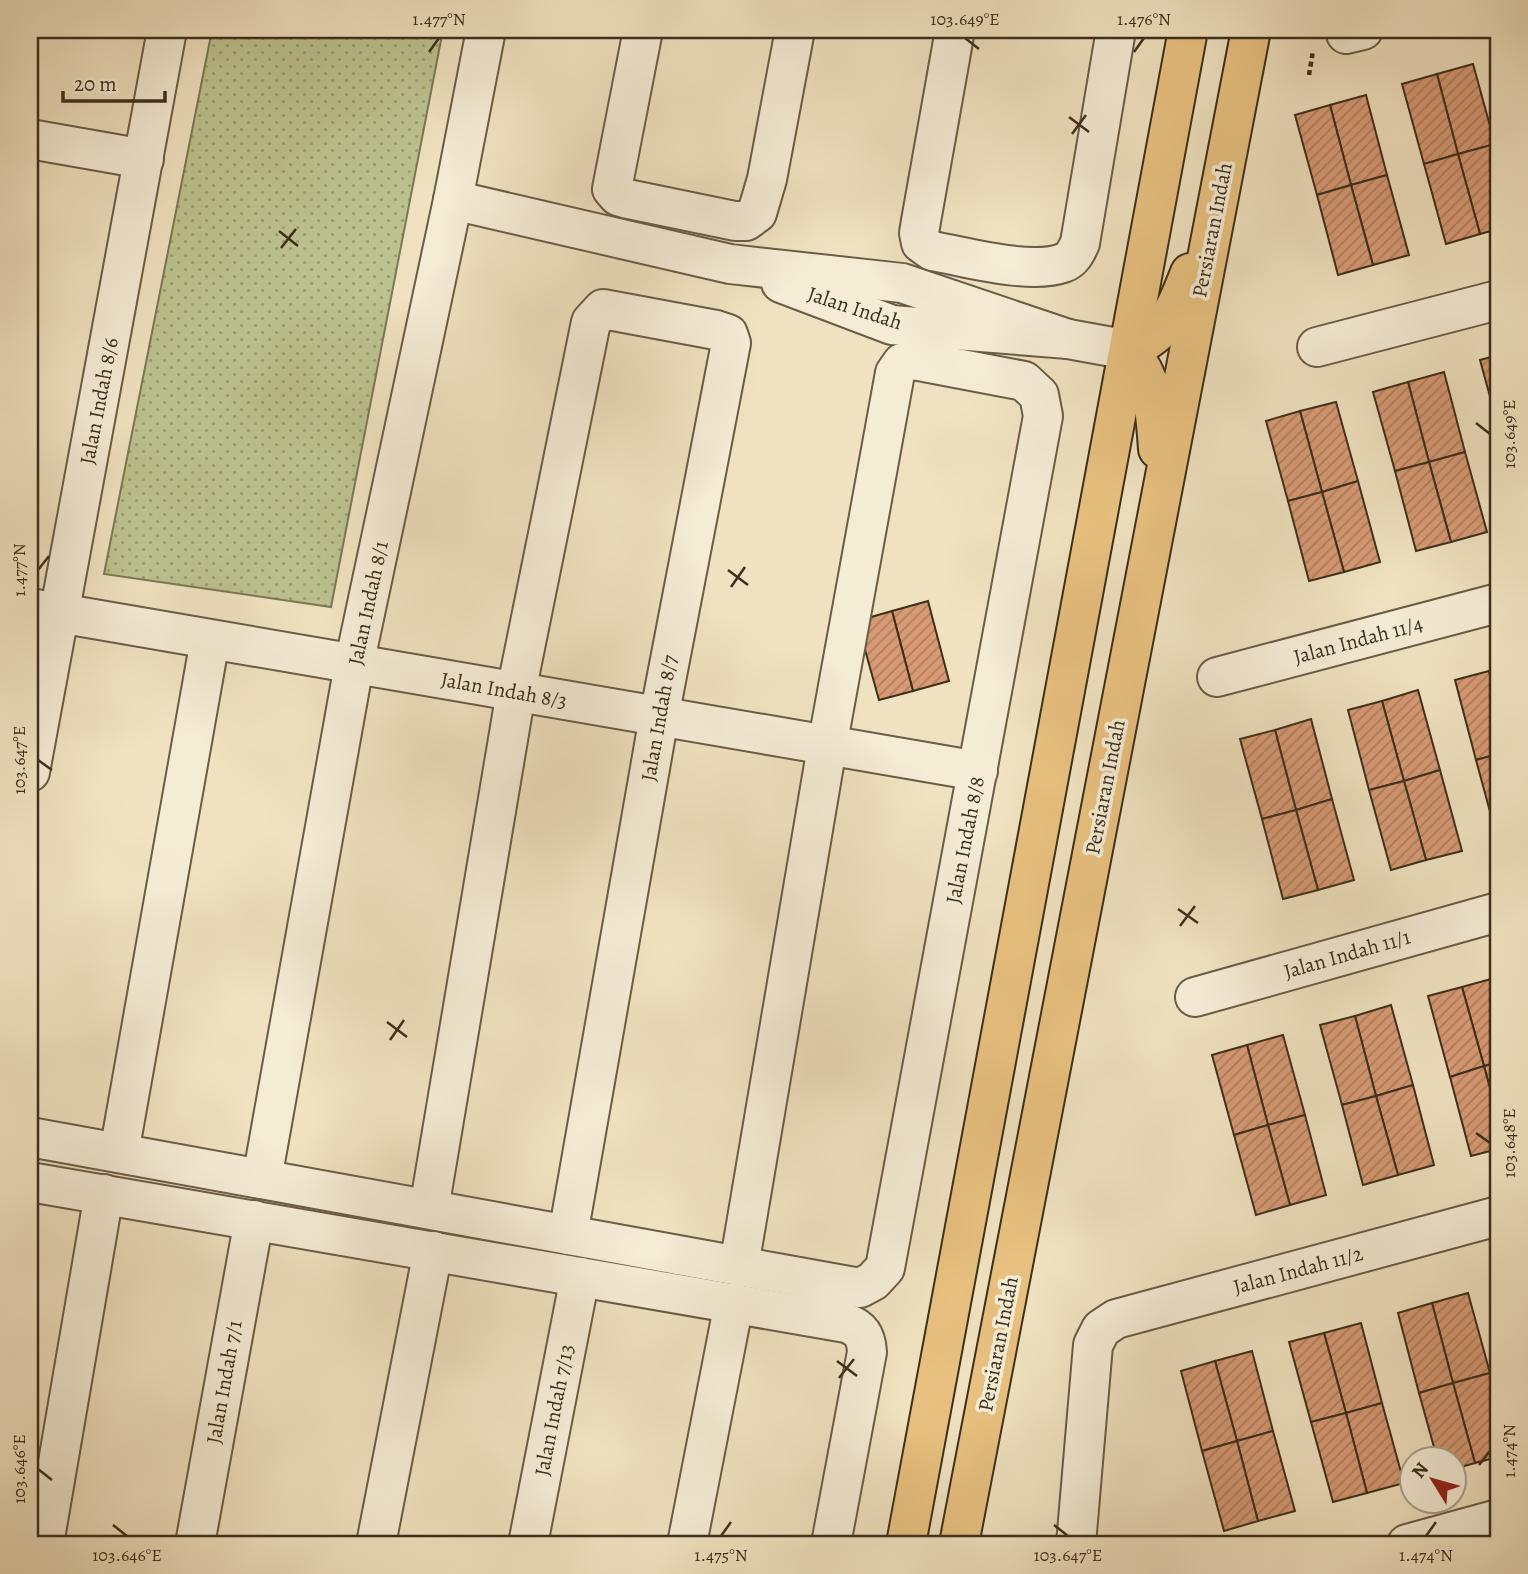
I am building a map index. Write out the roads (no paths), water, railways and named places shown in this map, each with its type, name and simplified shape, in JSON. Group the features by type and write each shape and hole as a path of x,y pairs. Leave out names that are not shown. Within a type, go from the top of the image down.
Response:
{"main road":[{"path":"906,1544 1188,30"},
{"name":"Persiaran Indah","path":"959,1544 1251,30"},
{"path":"1129,350 1149,341 1162,330 1179,300 1218,203"},
{"path":"1129,350 1142,365 1149,380 1155,411 1161,496"}],"street":[{"name":"Jalan Indah 8/6","path":"30,772 45,611 144,159 167,30"},
{"name":"Jalan Indah 8/1","path":"262,1179 354,665 453,200 486,30"},
{"path":"643,30 612,189 628,199 735,221 746,221 757,213 767,179 795,30"},
{"path":"955,30 921,221 921,243 932,251 1030,268 1063,263 1074,256 1080,243 1116,30"},
{"path":"30,139 144,159"},
{"name":"Jalan Indah","path":"453,200 730,264 902,283 1068,339 1129,350"},
{"path":"1317,348 1498,300"},
{"name":"Jalan Indah 8/7","path":"516,692 591,322 603,309 728,334 731,343 659,717 568,1235"},
{"name":"Jalan Indah 8/8","path":"739,1266 860,1288 873,1281 885,1268 1043,416 1039,395 1024,381 914,360 902,363 895,373 828,747"},
{"name":"Jalan Indah 11/4","path":"1217,677 1498,603"},
{"name":"Jalan Indah 8/3","path":"45,611 978,771"},
{"path":"119,1153 210,640"},
{"path":"429,1209 516,692"},
{"path":"30,1137 739,1266 828,747"},
{"name":"Jalan Indah 11/1","path":"1195,997 1498,912"},
{"path":"30,1182 855,1326 862,1333 867,1352 831,1544"},
{"path":"44,1544 104,1195"},
{"name":"Jalan Indah 11/2","path":"1076,1544 1093,1345 1101,1329 1116,1319 1498,1216"},
{"name":"Jalan Indah 7/1","path":"195,1544 254,1220"},
{"path":"376,1544 433,1251"},
{"name":"Jalan Indah 7/13","path":"528,1544 580,1277"},
{"path":"687,1544 734,1303"},
{"path":"1407,1544 1498,1519"}]}
